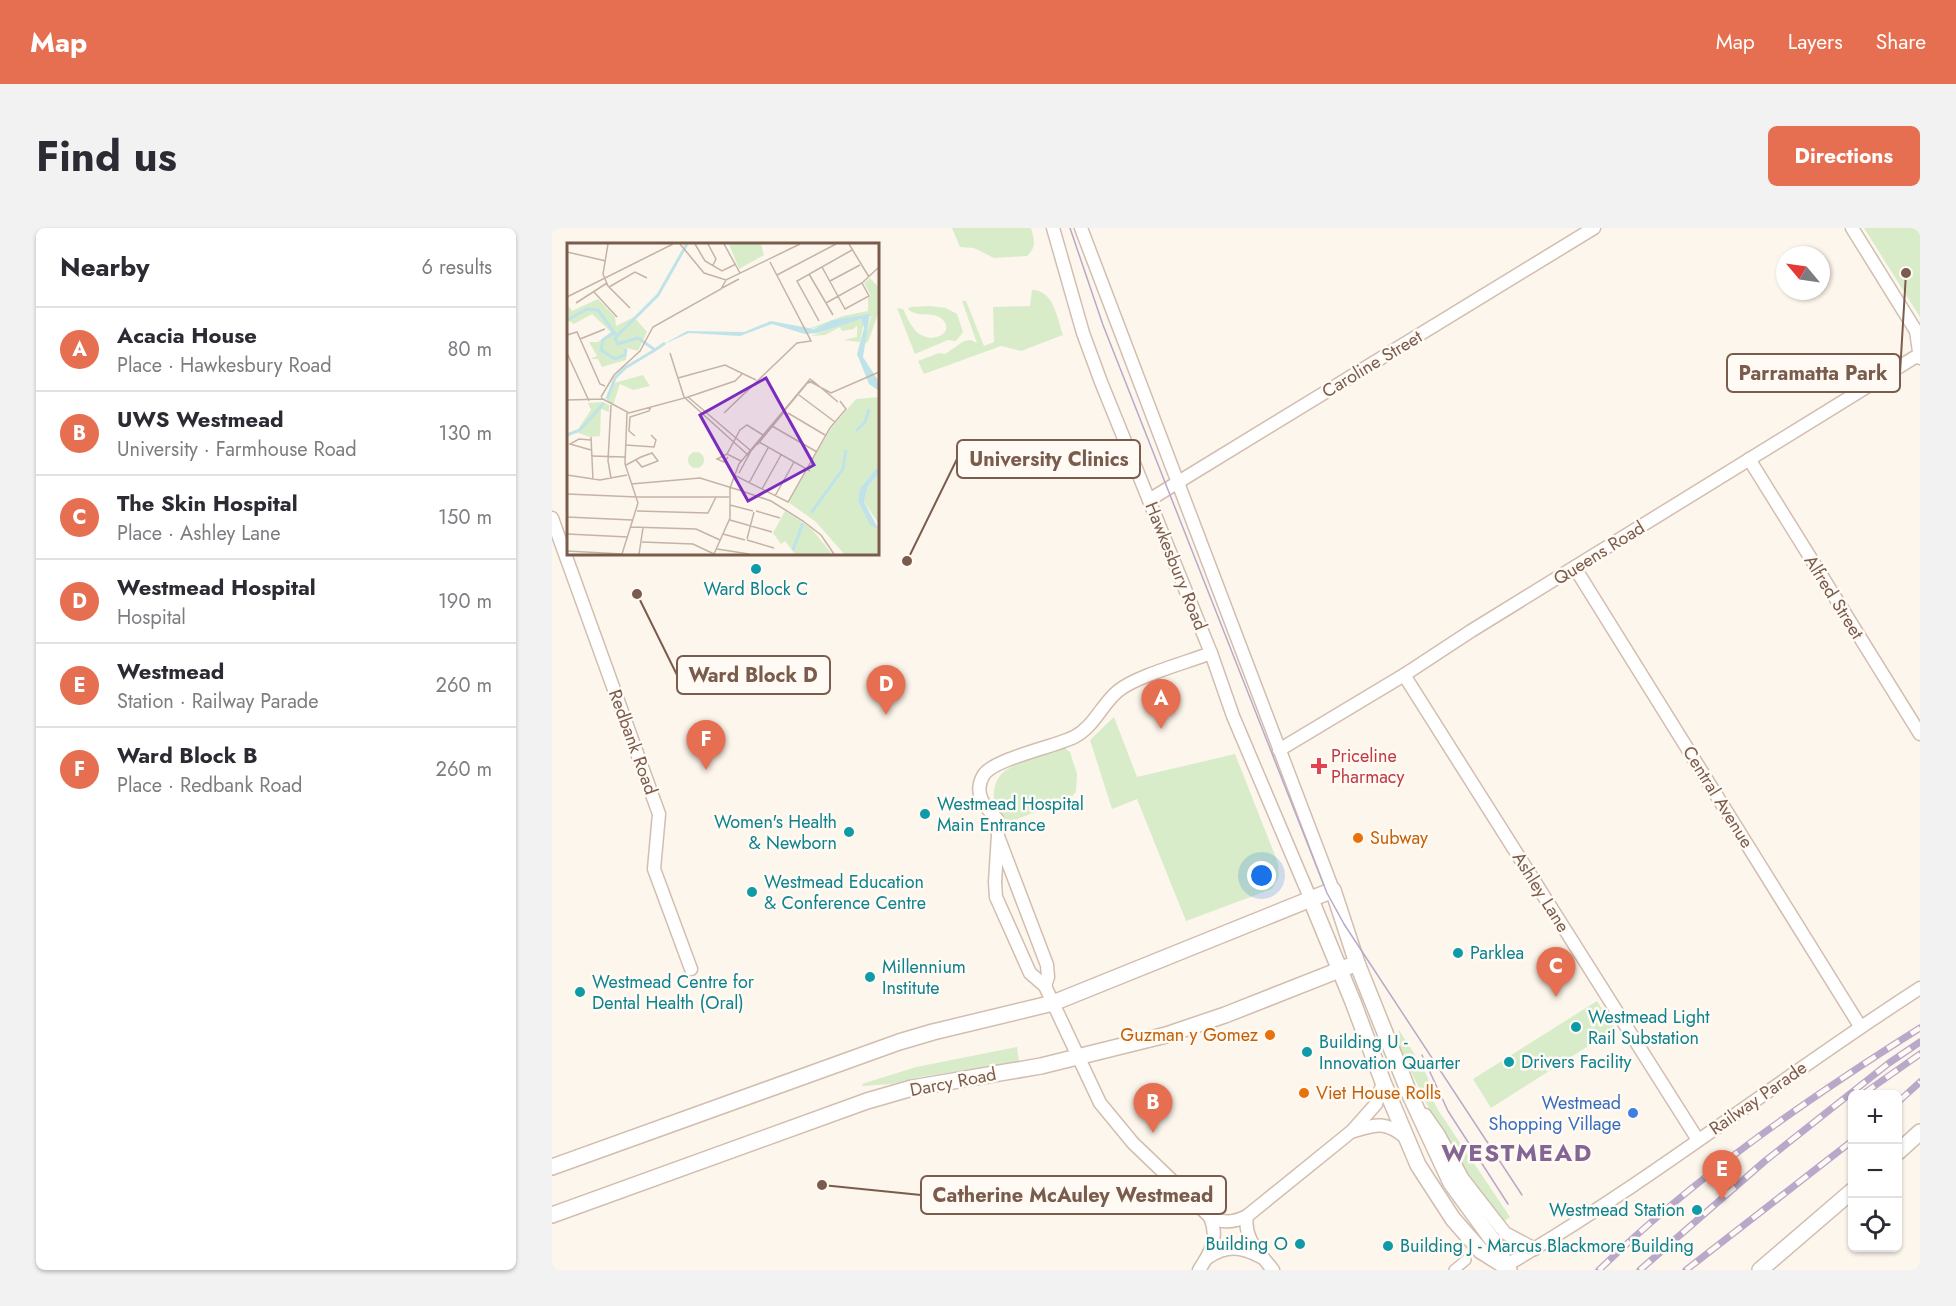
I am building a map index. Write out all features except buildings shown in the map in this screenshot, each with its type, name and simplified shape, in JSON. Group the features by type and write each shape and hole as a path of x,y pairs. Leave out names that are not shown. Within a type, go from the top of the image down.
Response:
{"street":[{"name":"Hawkesbury Road","path":"1053,228 1083,333 1211,653 1233,716 1340,970 1406,1138 1434,1191 1454,1219 1481,1251 1507,1268"},
{"name":"Hawkesbury Road","path":"1081,228 1333,890 1357,963 1410,1095 1451,1184 1494,1242 1507,1268"},
{"name":"Caroline Street","path":"1149,500 1594,228"},
{"path":"1852,228 1916,331 1919,355"},
{"name":"Queens Road","path":"1279,750 1404,675 1919,355"},
{"name":"Alfred Street","path":"1749,459 1920,734"},
{"name":"Redbank Road","path":"552,518 659,814 654,869 691,969"},
{"name":"Central Avenue","path":"1575,568 1860,1026"},
{"path":"1199,1270 1215,1239 1210,1217 1115,1123 1100,1104 1045,986 1030,973 996,897 994,882 997,819 985,807 980,797 982,777 987,770 1077,736 1121,689 1211,653"},
{"name":"Ashley Lane","path":"1404,675 1698,1140"},
{"path":"998,835 1047,965 1048,978 1045,986"},
{"path":"552,1167 899,1042 1053,1003 1333,890"},
{"name":"Darcy Road","path":"552,1215 867,1101 912,1088 1078,1057 1166,1035 1225,1015 1357,963"},
{"name":"Railway Parade","path":"1507,1268 1698,1140 1860,1026 1920,988"},
{"path":"1210,1217 1225,1222 1247,1216 1352,1131 1376,1104 1383,1082"},
{"name":"Hawkesbury Road","path":"1410,1095 1438,1135 1463,1179 1505,1233 1535,1249"},
{"path":"1352,1131 1374,1125 1385,1125 1395,1129 1406,1138"},
{"path":"1902,1148 1920,1132"},
{"path":"1760,1270 1848,1194"},
{"path":"1247,1216 1247,1233 1273,1270"},
{"path":"1207,1258 1216,1252 1235,1247 1263,1257"},
{"path":"1454,1270 1466,1260"}],"green space":[{"path":"952,228 1031,228 1033,246 1027,256 994,258 974,248 960,247"},
{"path":"1864,228 1920,228 1920,317"},
{"path":"1032,290 1039,291 1050,300 1063,335 1021,351 1001,346 924,374 918,361 939,353 945,354 964,341 971,340 977,343 962,301 966,301 984,346 994,342 993,307 1030,306"},
{"path":"930,306 946,308 957,314 963,332 956,341 948,340 915,354 897,308 903,309 918,333 929,338 944,333 946,325 943,320 935,315 916,314 908,309"},
{"path":"1114,717 1137,777 1235,754 1278,863 1279,877 1272,889 1186,921 1137,799 1112,809 1090,740"},
{"path":"1063,747 1070,752 1077,774 1076,791 1071,798 1012,821 1001,816 995,806 994,797 996,782 1001,774 1009,768"},
{"path":"1597,1001 1615,1029 1491,1108 1473,1079"},
{"path":"1399,1030 1424,1069 1432,1089 1431,1096 1438,1110 1510,1217 1500,1224 1443,1137 1397,1043"},
{"path":"1017,1047 1019,1062 920,1077 892,1084 863,1086 862,1084 916,1067"}],"tram line":[{"path":"1070,228 1103,325 1327,893 1344,924 1522,1195"},
{"path":"1422,1055 1448,1111 1508,1204"}],"railway":[{"path":"1599,1270 1713,1171 1794,1111 1920,1028"},
{"path":"1640,1270 1765,1161 1889,1063 1920,1042"},
{"path":"1869,1090 1920,1054"},
{"path":"1902,1098 1920,1082"},
{"path":"1686,1270 1848,1144"}],"place":[{"name":"Parramatta Park","path":"1906,273"},
{"name":"University Clinics","path":"907,561"},
{"name":"Ward Block C","path":"756,569"},
{"name":"Ward Block D","path":"637,594"},
{"name":"Westmead Hospital","path":"886,715"},
{"name":"Acacia House","path":"1161,729"},
{"name":"Priceline Pharmacy","path":"1319,766"},
{"name":"Ward Block B","path":"706,770"},
{"name":"Westmead Hospital Main Entrance","path":"925,814"},
{"name":"Women's Health & Newborn","path":"849,832"},
{"name":"Subway","path":"1358,838"},
{"name":"Westmead Education & Conference Centre","path":"752,892"},
{"name":"Parklea","path":"1458,953"},
{"name":"Millennium Institute","path":"870,977"},
{"name":"Westmead Centre for Dental Health (Oral)","path":"580,992"},
{"name":"The Skin Hospital","path":"1556,997"},
{"name":"Westmead Light Rail Substation","path":"1576,1027"},
{"name":"Guzman y Gomez","path":"1270,1035"},
{"name":"Building U - Innovation Quarter","path":"1307,1052"},
{"name":"Drivers Facility","path":"1509,1062"},
{"name":"Viet House Rolls","path":"1304,1093"},
{"name":"Westmead Shopping Village","path":"1633,1113"},
{"name":"UWS Westmead","path":"1153,1133"},
{"name":"Catherine McAuley Westmead","path":"822,1185"},
{"name":"Westmead","path":"1722,1200"},
{"name":"Westmead Station","path":"1697,1210"},
{"name":"Building O","path":"1300,1244"},
{"name":"Building J - Marcus Blackmore Building","path":"1388,1246"}],"district":[{"name":"WESTMEAD","path":"1517,1153"}]}
